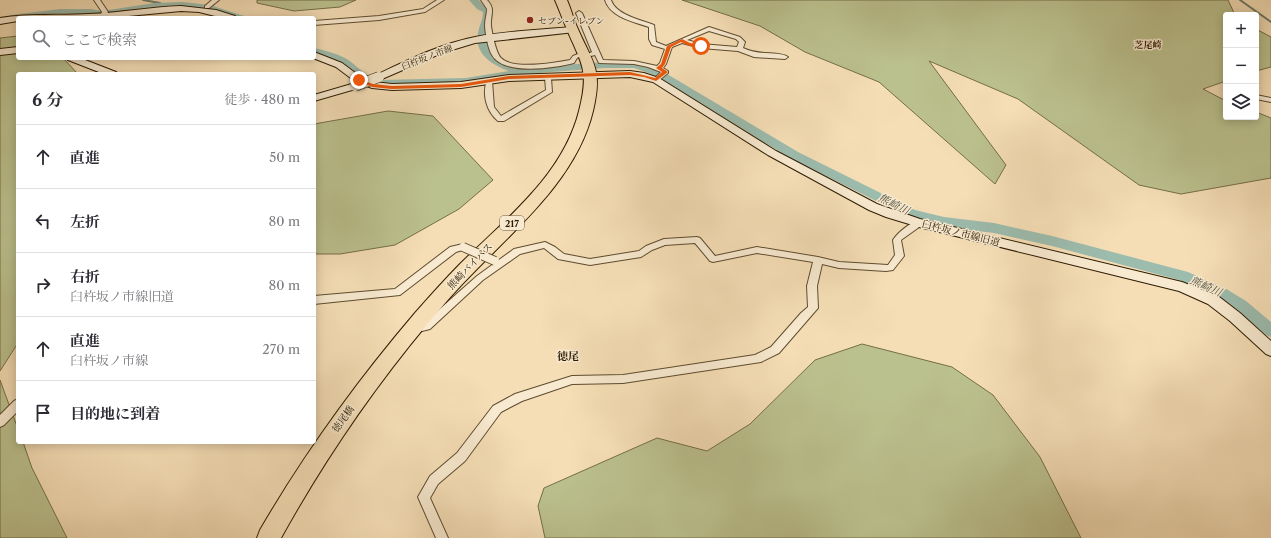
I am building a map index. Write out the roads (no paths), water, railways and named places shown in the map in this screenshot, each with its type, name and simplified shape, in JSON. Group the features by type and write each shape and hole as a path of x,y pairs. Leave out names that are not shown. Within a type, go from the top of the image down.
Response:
{"highway":[{"path":"561,0 584,41 589,61"},
{"name":"熊崎バイパス","path":"396,350 448,288 525,209 557,173 577,140 586,114 589,61"},
{"name":"徳尾橋","path":"268,538 294,491 338,426 396,350"}],"main road":[{"path":"62,16 104,14 172,4 211,4 229,16"},
{"path":"0,21 16,18"},
{"path":"489,38 575,26"},
{"name":"臼杵坂ノ市線","path":"316,97 355,86 419,59 476,40 489,38"},
{"path":"0,52 16,50"},
{"path":"316,56 339,65 359,80 372,85 392,87 461,85 509,78 548,78 589,61"},
{"path":"76,60 109,72"},
{"name":"臼杵坂ノ市線旧道","path":"589,61 630,74 644,76 659,75 772,153 873,207 919,223 1182,287 1213,300 1235,317 1271,350"}],"street":[{"path":"97,0 104,14"},
{"path":"316,23 379,18 426,10 441,0"},
{"path":"484,0 491,10 488,26 490,46 499,61 510,65 523,67 568,63 572,62 575,57 589,61 634,62 659,75 666,57 667,48"},
{"path":"608,0 610,6 621,13 636,21 652,26 651,38 658,46 667,48 709,29 738,38 742,42 740,49"},
{"path":"575,26 578,13"},
{"path":"682,40 690,45 717,47 730,50 740,49 751,54 785,57"},
{"path":"489,81 490,108 494,115 502,119 550,92 548,78"},
{"path":"1259,98 1271,100"},
{"path":"416,326 426,326 497,263 517,251 545,245 561,257 590,262 641,254 649,248 664,242 697,240 713,258 724,258 757,250 847,266 890,268 900,256 897,240 900,236 919,223"},
{"path":"316,300 397,292 452,249 463,247 497,263"},
{"path":"442,538 424,498 434,480 461,456 497,409 519,397 572,380 623,379 757,359 775,350 804,316 813,308 812,286 818,260"},
{"path":"0,422 16,406"}],"waterway":[{"path":"143,0 160,3"},
{"path":"213,5 218,0"},
{"path":"474,0 480,7 488,11 482,41 484,48 488,54 499,63 521,71"},
{"path":"1240,0 1271,22"},
{"path":"28,16 60,12 91,12 102,14 138,8 182,4 210,8 236,16"},
{"path":"12,18 16,18"},
{"name":"熊崎川","path":"316,52 340,60 369,80 380,83 466,81 525,71 604,65 635,65 658,73 794,155 911,213 944,222 994,228 1052,241 1183,276 1223,294 1241,305 1271,331"}],"place":[{"name":"セブン-イレブン","path":"530,20"}],"district":[{"name":"芝尾崎","path":"1148,44"},
{"name":"徳尾","path":"568,356"}]}
